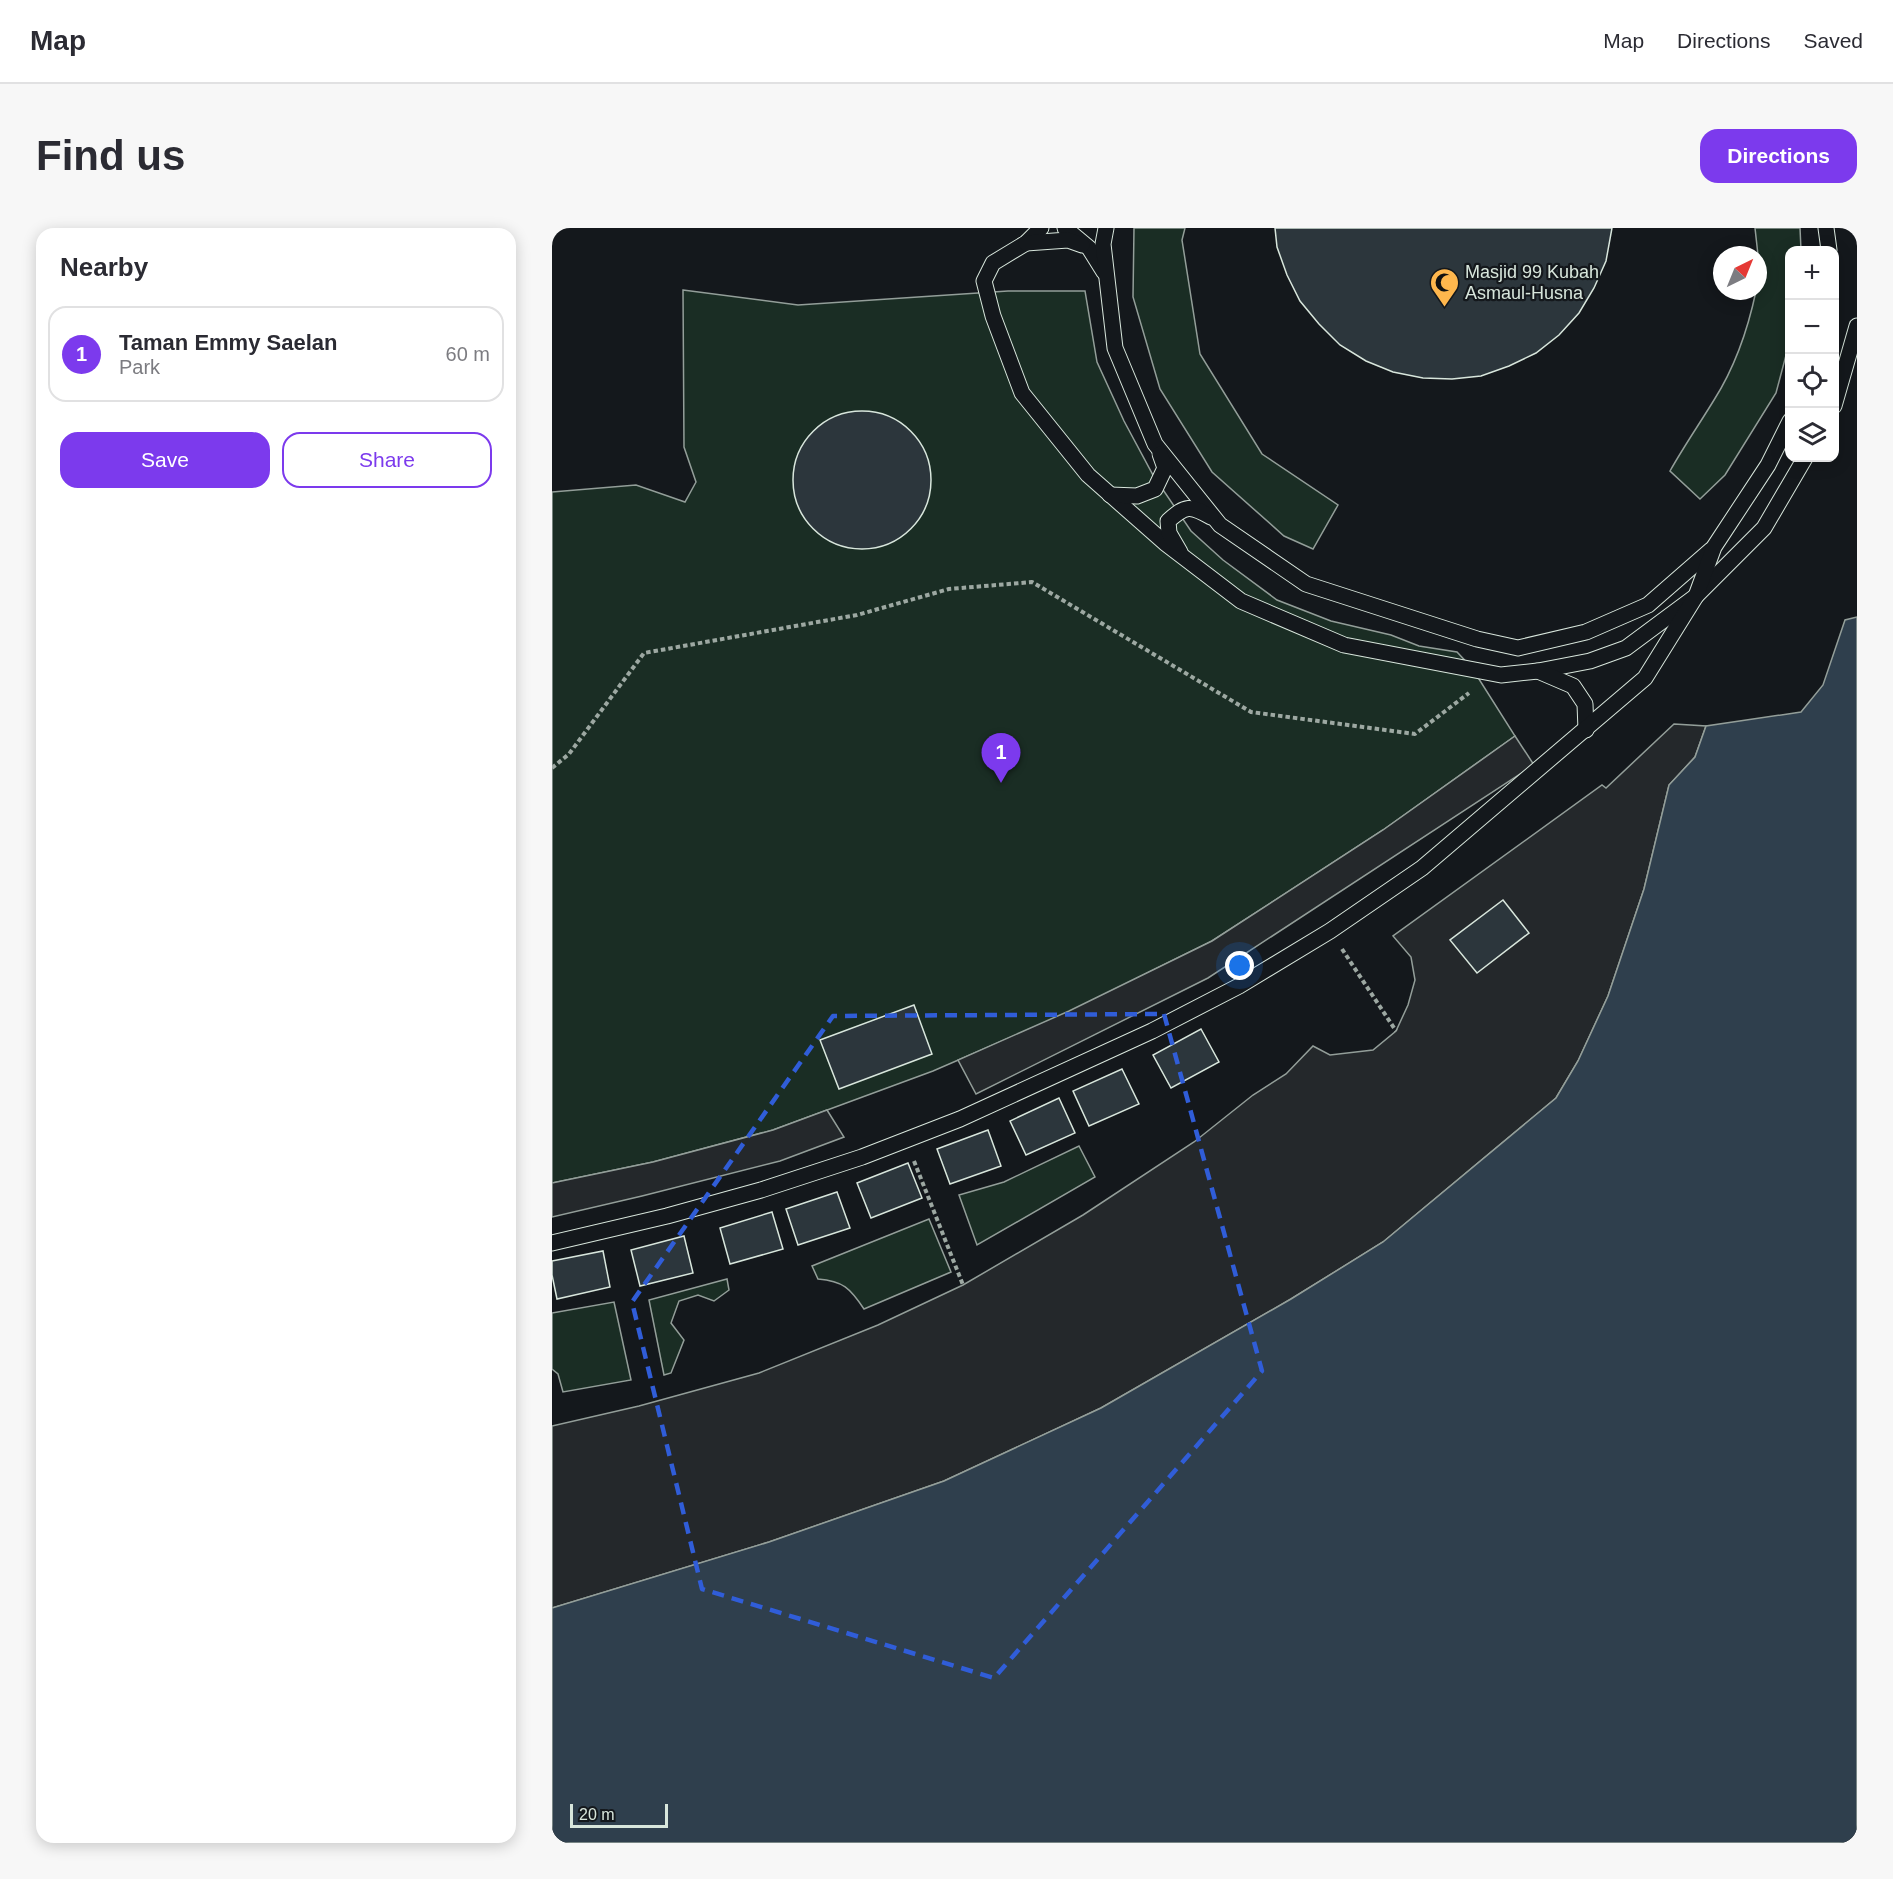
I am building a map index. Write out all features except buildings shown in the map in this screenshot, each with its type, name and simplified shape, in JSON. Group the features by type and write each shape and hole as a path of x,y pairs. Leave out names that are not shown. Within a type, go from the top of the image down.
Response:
{"lane":[{"path":"1041,228 1026,243 993,262 984,281 993,316 1022,393 1088,475 1165,543 1241,601 1344,645 1501,675 1590,661 1626,648 1695,596 1764,528 1803,462"},
{"path":"1065,228 1089,248 1107,275"},
{"path":"1106,228 1103,244 1115,348 1165,468 1155,489 1137,496 1110,495"},
{"path":"1826,228 1828,246"},
{"path":"1026,243 1068,240 1089,248"},
{"path":"1839,389 1857,326"},
{"path":"552,1244 668,1216 761,1190 906,1140 1014,1095 1152,1031 1239,986 1330,931 1422,868 1645,678 1695,596 1713,548 1768,465 1785,431"},
{"path":"1158,448 1220,525 1306,584 1477,639 1518,648 1586,632 1648,606 1713,548"},
{"path":"1183,557 1170,533 1168,521 1183,508 1195,508 1216,520"},
{"path":"1538,671 1574,686 1586,704 1586,730"}],"path":[{"path":"552,768 569,754 644,653 857,615 949,589 1032,582 1251,712 1414,734 1496,673"},
{"path":"1330,931 1396,1031"},
{"path":"906,1140 963,1285"}],"highlighted area":[{"path":"1164,1014 1262,1371 994,1678 702,1589 632,1302 833,1016"}],"green space":[{"path":"1134,228 1185,228 1182,240 1200,354 1262,454 1338,505 1313,549 1284,536 1212,472 1160,389 1133,297"},
{"path":"1755,228 1800,228 1801,246 1785,246 1785,359 1776,393 1725,475 1700,499 1670,471 1722,387 1740,347 1754,300 1767,300 1767,246 1757,246"},
{"path":"683,290 798,305 1008,291 1085,291 1097,362 1124,421 1153,475 1191,531 1223,560 1277,600 1331,621 1391,635 1419,646 1457,652 1472,668 1515,736 1383,830 1212,941 1069,1012 933,1071 773,1130 653,1162 552,1183 552,492 636,485 685,502 696,482 684,447"},
{"path":"1079,1146 1095,1177 977,1245 959,1195 1004,1182"},
{"path":"929,1219 951,1272 864,1309 845,1287 818,1279 812,1266"},
{"path":"727,1279 729,1290 714,1301 698,1295 679,1301 671,1323 684,1340 671,1373 664,1375 649,1300"},
{"path":"614,1302 631,1380 563,1392 558,1374 552,1369 552,1313"}],"shaded area":[{"path":"1674,724 1706,726 1695,757 1669,785 1644,889 1608,996 1578,1061 1556,1098 1383,1242 1291,1299 1101,1408 944,1481 769,1542 552,1608 552,1426 639,1406 759,1373 878,1325 963,1285 1083,1215 1194,1142 1253,1095 1286,1074 1313,1046 1330,1055 1373,1050 1396,1031 1408,1005 1415,980 1411,957 1393,936 1602,785 1606,788"},
{"path":"1515,736 1534,765 1208,978 976,1094 958,1060 1069,1011 1212,941 1383,830"},
{"path":"827,1110 844,1137 780,1161 552,1217 552,1183 653,1162 773,1130"}],"water":[{"path":"1857,617 1857,1843 552,1843 552,1608 769,1542 944,1481 1101,1408 1291,1299 1383,1242 1556,1098 1578,1061 1608,996 1644,889 1669,785 1695,757 1706,726 1801,712 1823,685 1845,620"}],"place":[{"name":"Masjid 99 Kubah Asmaul-Husna","path":"1444,308"},
{"name":"Taman Emmy Saelan","path":"1001,783"}]}
